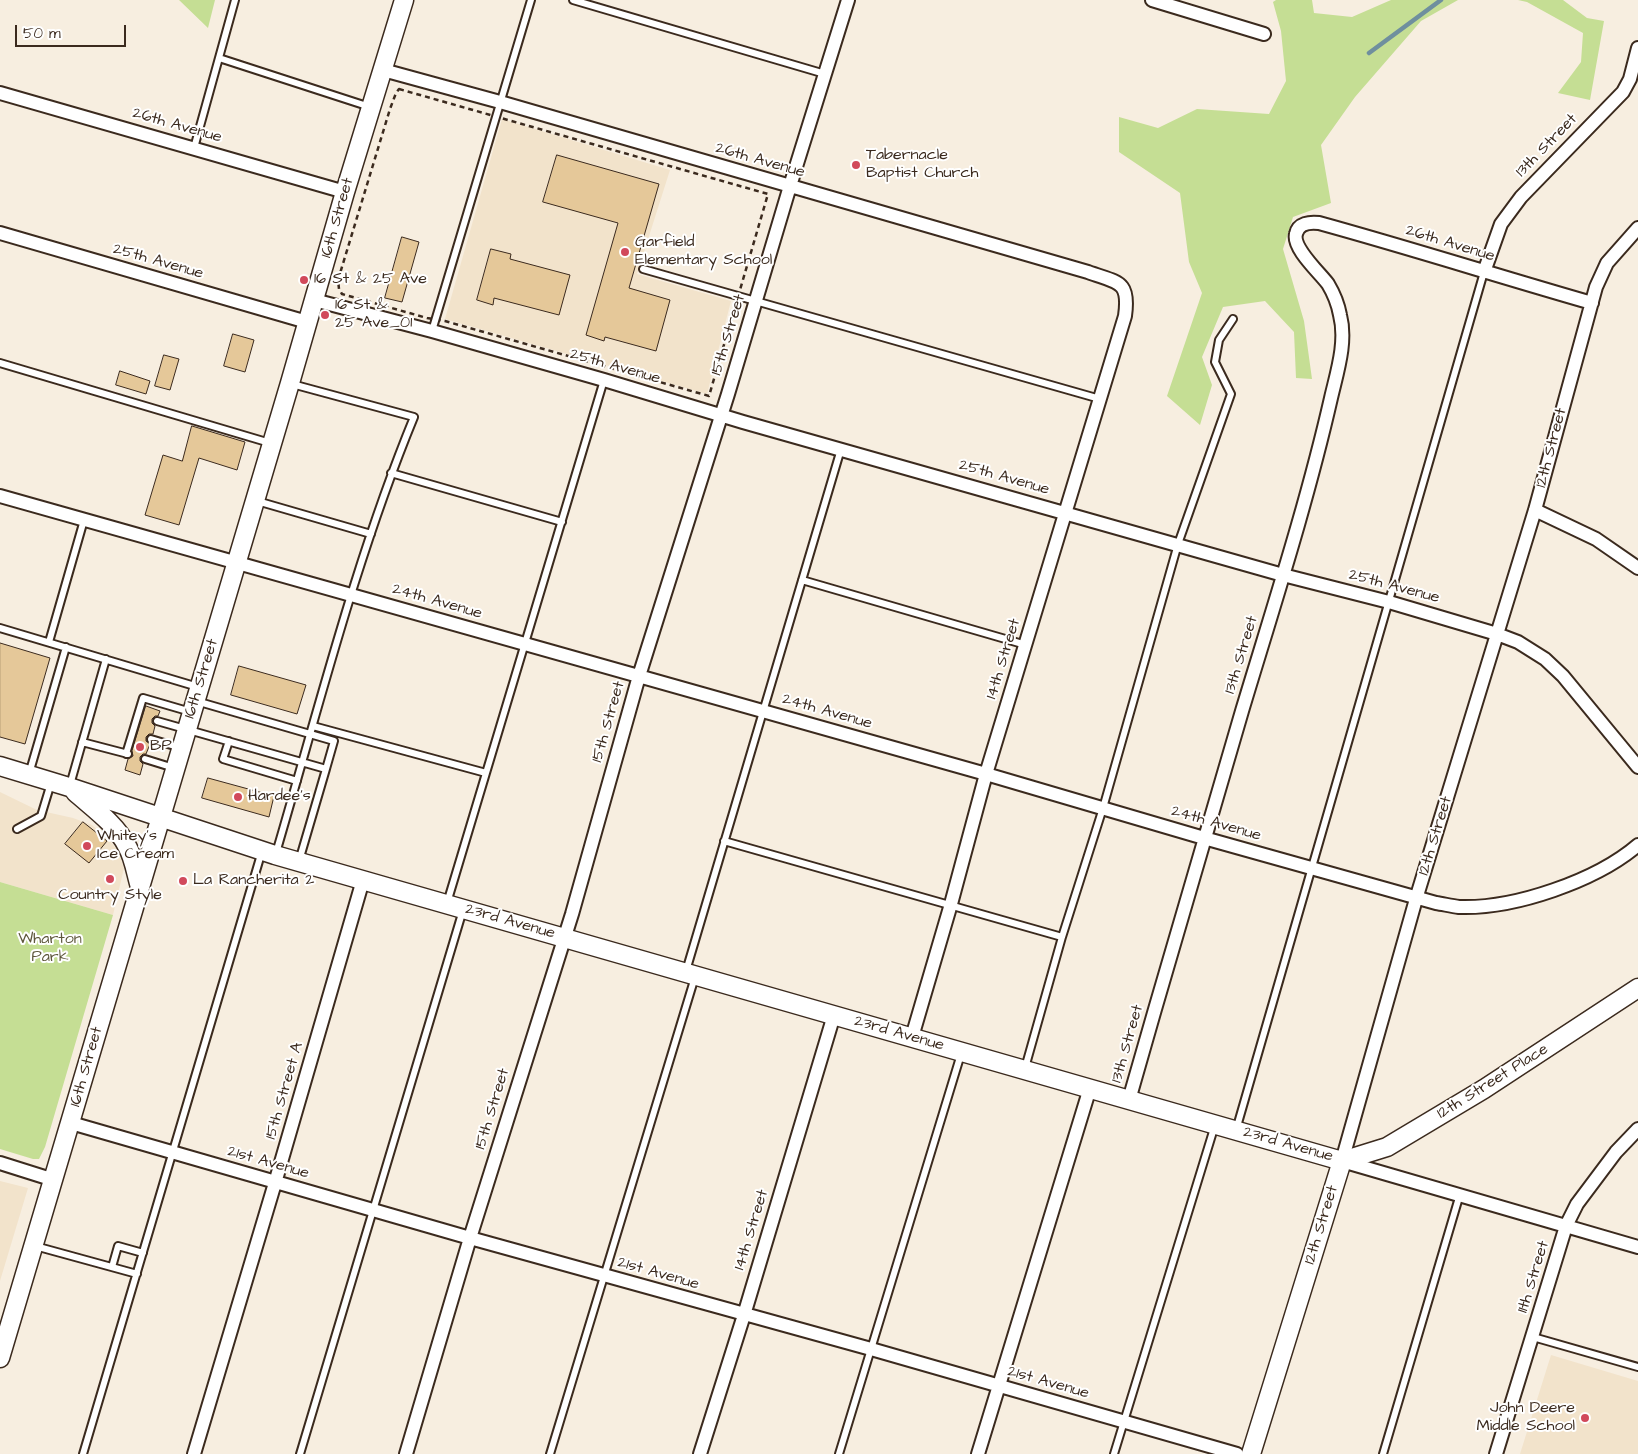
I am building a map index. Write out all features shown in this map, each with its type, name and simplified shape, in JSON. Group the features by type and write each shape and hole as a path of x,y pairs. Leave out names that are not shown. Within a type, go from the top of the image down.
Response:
{"street":[{"name":"16th Street","path":"0,1358 345,192 404,0"},
{"name":"15th Street","path":"406,1454 470,1238 564,938 639,676 721,415 847,0"},
{"path":"1152,0 1264,34"},
{"name":"13th Street","path":"1484,272 1501,224 1507,214 1521,197 1623,92 1630,79 1638,48"},
{"name":"26th Avenue","path":"383,70 1088,272 1112,281 1126,290"},
{"name":"26th Avenue","path":"0,93 345,192"},
{"name":"26th Avenue","path":"1300,227 1308,222 1318,223 1425,252 1484,272 1592,303"},
{"name":"13th Street","path":"1129,1100 1204,838 1283,575 1325,425 1340,358 1342,335 1337,301 1328,286 1299,249 1296,233 1300,227"},
{"name":"12th Street","path":"1251,1454 1342,1161 1416,899 1535,510 1596,287 1607,263 1638,228"},
{"name":"25th Avenue","path":"0,233 307,322"},
{"name":"14th Street","path":"912,1037 951,904 986,774 1126,316 1126,290"},
{"name":"25th Avenue","path":"314,300 434,325 604,380 721,415 1497,634 1518,642 1545,659 1563,676 1638,767"},
{"name":"24th Avenue","path":"0,496 986,774 1416,899 1458,907 1498,904 1520,900 1575,882 1626,855 1638,845"},
{"path":"1535,510 1596,539 1638,568"},
{"name":"23rd Avenue","path":"0,766 298,862 1638,1246"},
{"path":"69,787 114,827 121,836 128,846 140,887"},
{"name":"15th Street A","path":"194,1454 363,880"},
{"name":"12th Street Place","path":"1342,1161 1388,1147 1484,1089 1638,988"},
{"name":"14th Street","path":"700,1454 744,1315 834,1015"},
{"name":"13th Street","path":"978,1454 1090,1088"},
{"name":"21st Avenue","path":"71,1123 275,1183 603,1276 872,1349 1237,1454"},
{"name":"11th Street","path":"1496,1454 1566,1226 1577,1204 1616,1152 1638,1129"},
{"path":"0,1163 54,1180"}],"lane":[{"path":"194,148 235,0"},
{"path":"434,325 532,0"},
{"path":"572,0 824,74"},
{"path":"219,58 371,108"},
{"path":"643,269 1100,399"},
{"path":"1236,1130 1484,272"},
{"path":"1025,1069 1062,937 1103,808 1178,544 1231,394 1215,362 1218,340 1233,320"},
{"path":"0,364 271,444"},
{"path":"300,1454 374,1210 455,907 486,773 604,380"},
{"path":"83,1454 173,1152 268,853 297,781 351,595 391,474 414,417 290,383"},
{"path":"550,1454 690,974 724,841 841,449"},
{"path":"391,474 562,522"},
{"path":"255,500 371,534"},
{"path":"49,642 84,520"},
{"path":"802,580 1026,645"},
{"path":"0,628 106,659 193,707 229,741 326,769"},
{"path":"29,775 66,647"},
{"path":"69,787 106,659"},
{"path":"82,742 127,754 140,715 143,698 193,707 334,741 298,862"},
{"path":"157,720 193,707"},
{"path":"313,726 486,773"},
{"path":"151,739 181,748"},
{"path":"229,741 223,760 297,781"},
{"path":"145,759 175,768"},
{"path":"17,829 40,816 51,782"},
{"path":"724,841 1062,937"},
{"path":"839,1454 962,1052"},
{"path":"1114,1454 1215,1124"},
{"path":"1384,1454 1460,1194"},
{"path":"34,1245 136,1274"},
{"path":"112,1267 118,1246 143,1253"},
{"path":"1532,1337 1638,1368"}],"path":[{"path":"709,396 445,320 434,325 342,294 339,289 338,280 390,109 399,90 768,194"}],"shaded area":[{"name":"Garfield Elementary School","path":"502,119 670,170 637,274 731,301 707,394 445,319"},
{"path":"0,792 37,810 73,818 92,825 109,840 118,851 124,868 113,915 0,882"},
{"path":"0,1181 28,1188 0,1281"},
{"name":"John Deere Middle School","path":"1551,1355 1638,1381 1638,1454 1520,1454"}],"green space":[{"path":"179,0 215,0 208,28"},
{"path":"1276,0 1312,0 1314,13 1352,17 1391,0 1458,0 1421,21 1355,97 1321,145 1331,203 1293,217 1283,249 1304,321 1312,379 1296,378 1294,332 1265,301 1223,307 1202,357 1212,385 1200,425 1167,396 1202,293 1189,262 1180,193 1119,152 1119,117 1158,128 1197,109 1269,114 1286,81 1281,31 1273,2"},
{"path":"1518,0 1563,0 1587,18 1604,21 1590,100 1558,93 1581,62 1583,33 1527,2"},
{"name":"Wharton Park","path":"0,882 113,915 45,1147 39,1159 0,1149"}],"building":[{"name":"Garfield Elementary School","path":"557,155 659,184 629,288 670,300 656,351 605,337 604,341 586,335 618,223 543,202"},
{"path":"402,237 419,242 402,302 385,298"},
{"path":"491,249 511,254 510,259 570,275 559,315 494,298 493,305 477,300"},
{"path":"233,334 254,340 245,372 224,366"},
{"path":"164,355 179,359 170,390 155,386"},
{"path":"120,371 150,381 146,394 116,385"},
{"path":"192,426 245,442 237,470 199,458 179,525 145,515 163,455 182,461"},
{"path":"0,643 50,658 25,744 0,737"},
{"path":"239,666 306,685 297,714 231,695"},
{"name":"BP","path":"146,706 160,711 158,716 152,719 152,723 155,726 153,734 149,734 146,737 146,741 150,744 146,754 140,757 140,761 143,764 140,775 125,770 128,759 133,756 132,751"},
{"name":"Hardee's","path":"208,778 274,796 269,817 202,798"},
{"path":"83,822 107,841 89,863 65,844"}],"waterway":[{"path":"1369,53 1441,0"}],"place":[{"name":"Tabernacle Baptist Church","path":"856,165"},
{"name":"Garfield Elementary School","path":"625,252"},
{"name":"16 St & 25 Ave","path":"304,280"},
{"name":"16 St & 25 Ave_01","path":"325,315"},
{"name":"BP","path":"140,747"},
{"name":"Hardee's","path":"238,797"},
{"name":"Whitey's Ice Cream","path":"87,846"},
{"name":"Country Style","path":"110,879"},
{"name":"La Rancherita 2","path":"183,881"},
{"name":"John Deere Middle School","path":"1585,1418"}]}
